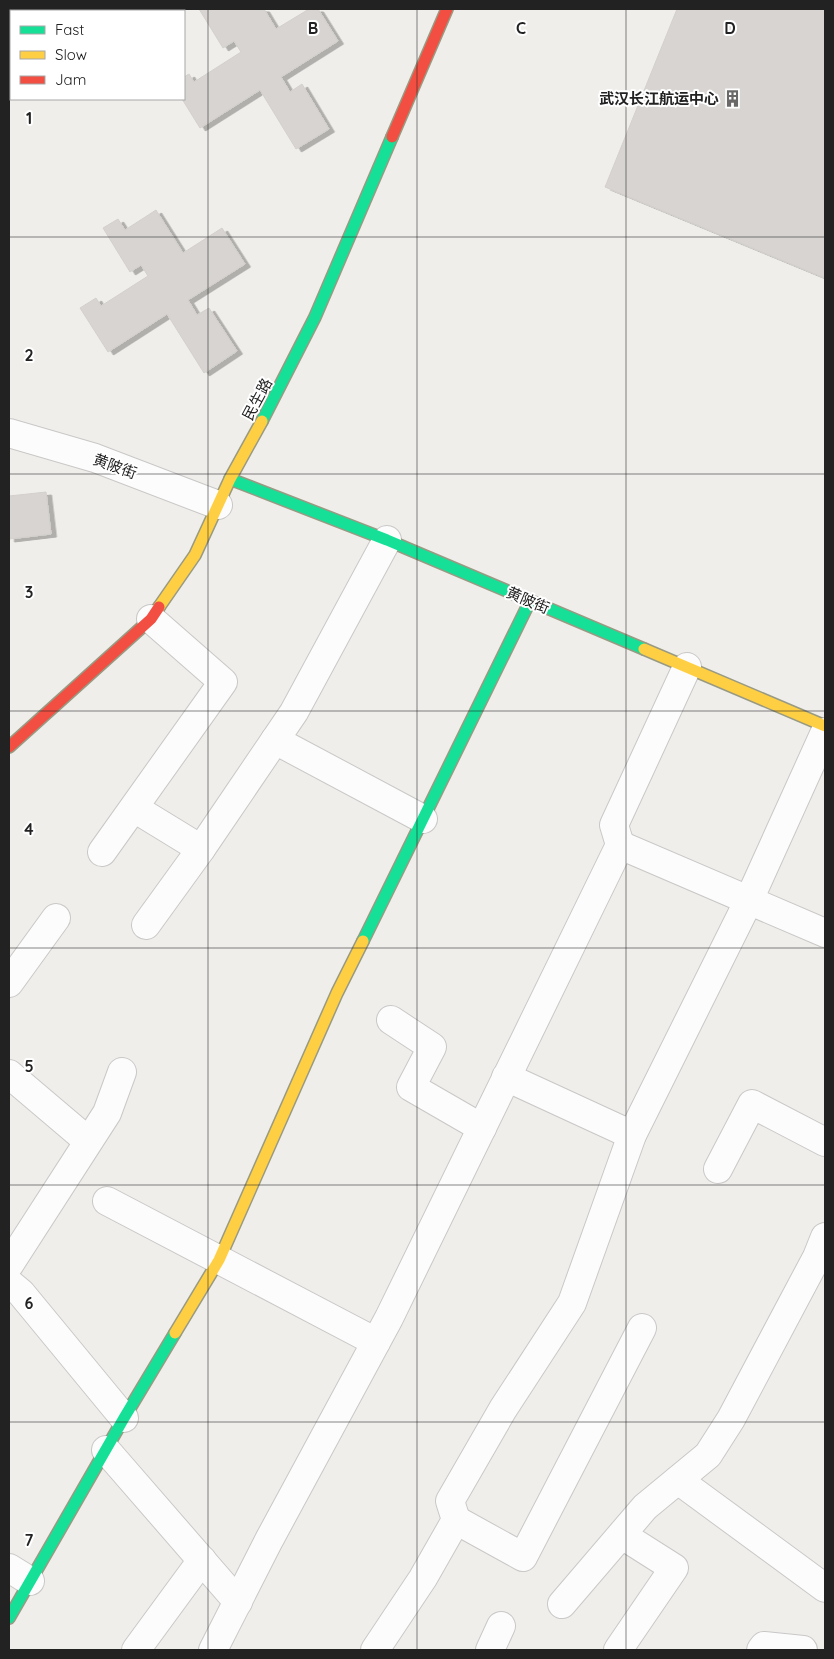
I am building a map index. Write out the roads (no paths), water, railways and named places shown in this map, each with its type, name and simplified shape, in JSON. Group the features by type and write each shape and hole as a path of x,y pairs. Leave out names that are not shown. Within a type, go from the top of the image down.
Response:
{"street":[{"name":"民生路","path":"9,747 151,619 195,555 230,479 276,395 314,317 447,9"},
{"name":"黄陂街","path":"9,433 95,458 218,505"},
{"name":"黄陂街","path":"230,479 387,540 825,726"},
{"path":"146,925 201,849 294,712 387,540"},
{"path":"9,1618 19,1575 106,1450 219,1260 337,993 530,601"},
{"path":"102,852 223,682 151,619"},
{"path":"223,1646 238,1602 269,1540 376,1342 620,845 614,825 687,667"},
{"path":"642,1328 523,1557 456,1520 450,1500 503,1409 572,1303 632,1135 749,900 825,732"},
{"path":"276,740 423,819"},
{"path":"134,808 201,849"},
{"path":"620,845 825,933"},
{"path":"9,983 56,918"},
{"path":"391,1020 432,1047 411,1087 482,1128"},
{"path":"9,1266 107,1113 122,1072"},
{"path":"9,1074 88,1141"},
{"path":"506,1077 632,1135"},
{"path":"718,1169 752,1104 825,1142"},
{"path":"107,1200 376,1342"},
{"path":"562,1604 645,1507 708,1455 731,1419 817,1257 825,1237"},
{"path":"13,1295 124,1418"},
{"path":"106,1450 238,1602"},
{"path":"678,1480 825,1588"},
{"path":"375,1650 423,1578 456,1520"},
{"path":"618,1650 674,1568 622,1535"},
{"path":"136,1650 202,1560"},
{"path":"761,1650 764,1646 803,1650"}],"place":[{"name":"武汉长江航运中心","path":"733,98"}]}
